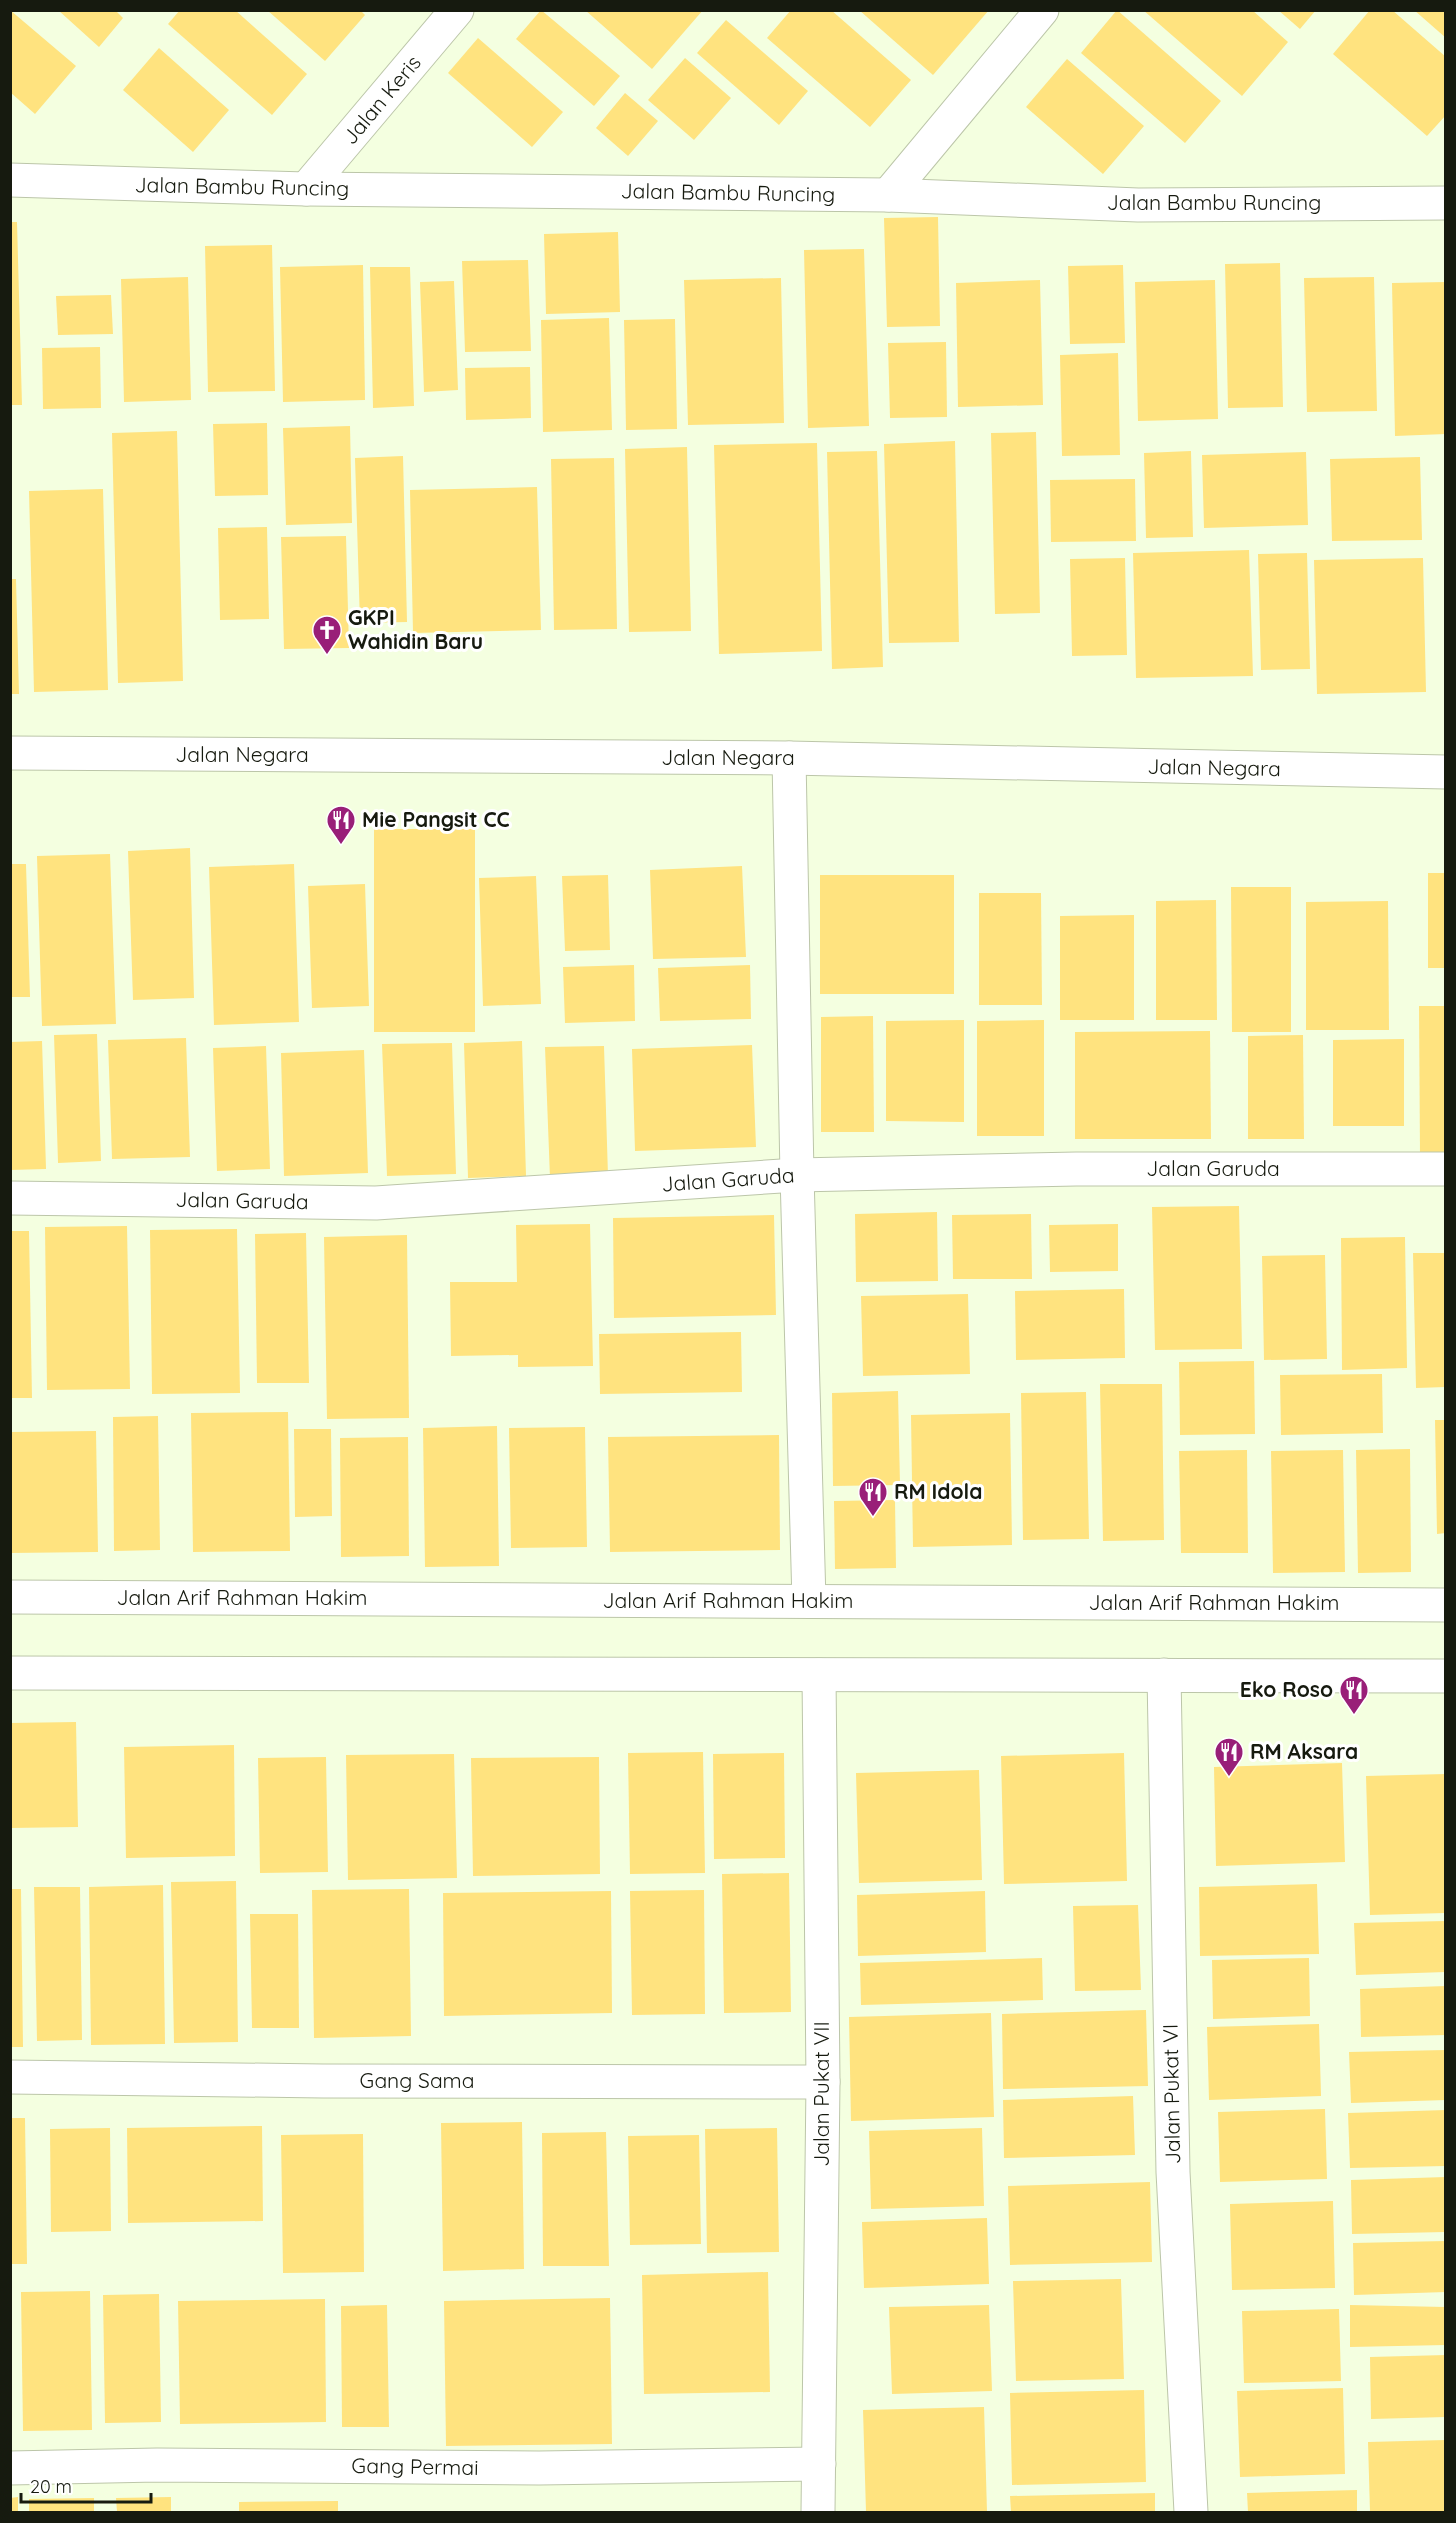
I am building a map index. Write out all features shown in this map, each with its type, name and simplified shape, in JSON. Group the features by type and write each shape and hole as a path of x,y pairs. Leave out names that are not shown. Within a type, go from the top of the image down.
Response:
{"street":[{"name":"Jalan Keris","path":"306,189 457,10"},
{"path":"888,195 1042,10"},
{"name":"Jalan Bambu Runcing","path":"10,180 306,189 888,195 1138,205 1446,202"},
{"name":"Jalan Negara","path":"10,753 789,758 1446,772"},
{"path":"789,758 797,1175 810,1601"},
{"name":"Jalan Garuda","path":"10,1198 376,1203 797,1175 1076,1169 1446,1169"},
{"name":"Jalan Arif Rahman Hakim","path":"10,1597 1446,1605"},
{"path":"10,1673 1446,1676"},
{"name":"Jalan Pukat VII","path":"818,2512 823,2082 819,1675"},
{"name":"Jalan Pukat VI","path":"1164,1675 1173,2172 1191,2512"},
{"name":"Gang Sama","path":"10,2077 347,2081 823,2082"},
{"name":"Gang Permai","path":"10,2468 157,2465 539,2468 819,2464"}],"building":[{"path":"10,10 76,66 35,114 10,92"},
{"path":"58,10 115,10 123,18 99,47"},
{"path":"180,10 235,10 307,74 272,115 168,24"},
{"path":"267,10 360,10 365,15 325,61"},
{"path":"541,10 620,76 594,106 516,39"},
{"path":"585,10 703,10 652,69"},
{"path":"791,10 831,10 911,80 870,127 767,38"},
{"path":"859,10 989,10 933,75"},
{"path":"1117,10 1221,101 1185,143 1081,53"},
{"path":"1143,10 1252,10 1288,42 1242,96"},
{"path":"1278,10 1316,10 1300,29"},
{"path":"1370,10 1392,10 1446,57 1446,115 1427,136 1333,54"},
{"path":"1414,10 1446,10 1446,38"},
{"path":"726,20 808,91 779,125 697,53"},
{"path":"478,38 563,112 532,147 448,73"},
{"path":"159,48 229,110 193,152 123,90"},
{"path":"685,58 731,98 694,140 648,100"},
{"path":"1067,59 1144,126 1103,174 1026,107"},
{"path":"625,93 658,121 628,156 596,128"},
{"path":"938,217 940,326 887,327 884,218"},
{"path":"10,222 17,222 22,405 10,405"},
{"path":"618,232 620,312 546,314 544,234"},
{"path":"272,245 275,391 208,392 205,246"},
{"path":"864,249 869,426 808,428 804,250"},
{"path":"528,260 531,351 465,352 462,261"},
{"path":"1280,263 1283,407 1228,408 1225,264"},
{"path":"363,265 365,400 283,402 280,267"},
{"path":"1123,265 1125,343 1070,344 1068,266"},
{"path":"370,267 410,267 414,406 373,408"},
{"path":"188,277 191,400 124,402 121,279"},
{"path":"1374,277 1377,411 1307,412 1304,278"},
{"path":"781,278 784,423 688,425 684,280"},
{"path":"1040,280 1043,405 958,407 956,283"},
{"path":"1215,280 1218,419 1138,421 1135,282"},
{"path":"454,281 458,390 424,392 420,282"},
{"path":"1446,282 1446,434 1395,436 1392,283"},
{"path":"111,295 113,334 58,335 56,296"},
{"path":"609,318 612,430 543,432 541,320"},
{"path":"675,319 677,429 626,430 624,320"},
{"path":"946,342 947,417 890,418 888,343"},
{"path":"100,347 101,408 43,409 42,348"},
{"path":"1118,353 1120,455 1062,456 1060,355"},
{"path":"530,367 531,418 466,420 465,368"},
{"path":"267,423 268,495 215,496 213,424"},
{"path":"350,426 352,523 286,525 283,428"},
{"path":"177,431 183,681 118,683 112,433"},
{"path":"1036,432 1040,613 995,614 991,433"},
{"path":"955,441 959,642 889,643 884,444"},
{"path":"817,443 822,651 719,654 714,445"},
{"path":"687,447 691,631 629,632 625,449"},
{"path":"877,451 883,667 832,669 827,452"},
{"path":"1191,451 1193,537 1146,538 1144,453"},
{"path":"1306,452 1308,525 1204,528 1202,455"},
{"path":"403,456 407,622 360,623 355,458"},
{"path":"1420,457 1422,540 1332,541 1330,459"},
{"path":"614,458 617,629 554,630 551,459"},
{"path":"1135,479 1136,541 1051,542 1050,480"},
{"path":"537,487 541,630 413,633 410,490"},
{"path":"103,489 108,690 34,692 29,491"},
{"path":"267,527 269,619 220,620 218,528"},
{"path":"346,536 349,648 284,649 281,537"},
{"path":"1249,550 1253,676 1136,678 1133,553"},
{"path":"1307,553 1310,669 1261,670 1258,554"},
{"path":"1125,558 1127,655 1072,656 1070,559"},
{"path":"1423,558 1426,692 1317,694 1314,560"},
{"path":"10,579 16,579 19,694 10,694"},
{"path":"374,829 475,829 475,1032 374,1032"},
{"path":"190,848 194,998 133,1000 128,851"},
{"path":"110,854 116,1024 42,1026 37,856"},
{"path":"10,864 26,864 30,997 10,997"},
{"path":"294,864 299,1022 214,1025 209,867"},
{"path":"742,866 746,957 653,959 650,870"},
{"path":"1428,873 1446,873 1446,968 1428,968"},
{"path":"608,875 610,950 565,951 562,876"},
{"path":"820,875 954,875 954,994 820,994"},
{"path":"536,876 541,1004 483,1006 479,878"},
{"path":"365,884 369,1006 312,1008 308,886"},
{"path":"1231,887 1291,887 1291,1032 1232,1032"},
{"path":"979,893 1041,893 1042,1005 979,1005"},
{"path":"1216,900 1217,1020 1156,1020 1156,901"},
{"path":"1388,901 1389,1030 1306,1030 1306,902"},
{"path":"1134,915 1134,1020 1060,1020 1060,916"},
{"path":"634,965 635,1021 565,1023 563,967"},
{"path":"750,965 751,1019 660,1021 658,968"},
{"path":"1419,1006 1446,1006 1446,1154 1420,1154"},
{"path":"873,1016 874,1132 821,1132 821,1017"},
{"path":"964,1020 964,1122 886,1121 886,1021"},
{"path":"1044,1020 1044,1136 977,1136 977,1021"},
{"path":"1210,1031 1211,1139 1075,1139 1075,1032"},
{"path":"97,1034 101,1161 58,1163 54,1035"},
{"path":"1303,1035 1304,1139 1248,1139 1248,1036"},
{"path":"186,1038 190,1157 112,1159 108,1040"},
{"path":"1404,1039 1404,1126 1333,1126 1333,1040"},
{"path":"42,1041 46,1169 10,1170 10,1042"},
{"path":"522,1041 526,1176 468,1178 464,1043"},
{"path":"452,1043 456,1174 387,1176 382,1044"},
{"path":"752,1045 756,1147 635,1151 632,1049"},
{"path":"266,1046 270,1169 217,1171 213,1048"},
{"path":"604,1046 608,1176 550,1178 545,1047"},
{"path":"364,1050 368,1173 284,1176 281,1053"},
{"path":"1239,1206 1242,1349 1155,1350 1152,1207"},
{"path":"937,1212 938,1281 856,1282 855,1214"},
{"path":"1031,1214 1032,1279 953,1279 952,1215"},
{"path":"774,1215 776,1315 614,1318 613,1218"},
{"path":"590,1224 593,1366 518,1367 518,1355 451,1356 450,1282 517,1282 516,1225"},
{"path":"1118,1224 1118,1271 1050,1272 1049,1225"},
{"path":"127,1226 130,1389 47,1390 45,1227"},
{"path":"237,1229 240,1393 152,1394 150,1230"},
{"path":"10,1231 29,1231 32,1398 10,1398"},
{"path":"306,1233 309,1383 257,1383 255,1234"},
{"path":"407,1235 409,1418 327,1419 324,1237"},
{"path":"1405,1237 1407,1368 1342,1370 1341,1238"},
{"path":"1413,1253 1446,1253 1446,1387 1416,1388"},
{"path":"1325,1255 1327,1359 1264,1360 1262,1256"},
{"path":"1124,1289 1125,1358 1016,1360 1015,1291"},
{"path":"968,1294 970,1374 863,1376 861,1296"},
{"path":"741,1332 742,1392 600,1394 599,1334"},
{"path":"1254,1361 1255,1434 1180,1435 1179,1362"},
{"path":"1382,1374 1383,1433 1281,1435 1280,1375"},
{"path":"1100,1384 1162,1384 1164,1540 1103,1541"},
{"path":"898,1391 900,1485 833,1486 832,1393"},
{"path":"1086,1392 1089,1539 1023,1540 1021,1393"},
{"path":"288,1412 290,1551 193,1552 191,1413"},
{"path":"1010,1413 1012,1545 913,1547 911,1415"},
{"path":"158,1416 160,1550 114,1551 113,1417"},
{"path":"1435,1420 1446,1420 1446,1533 1437,1534"},
{"path":"497,1426 499,1566 425,1567 423,1428"},
{"path":"585,1427 587,1547 511,1548 509,1428"},
{"path":"294,1429 331,1429 332,1516 295,1517"},
{"path":"96,1431 98,1552 10,1553 10,1432"},
{"path":"779,1435 780,1550 610,1552 608,1437"},
{"path":"408,1437 409,1556 341,1557 340,1438"},
{"path":"1410,1449 1411,1572 1358,1573 1356,1450"},
{"path":"1247,1450 1248,1553 1181,1553 1179,1451"},
{"path":"1343,1450 1345,1572 1273,1573 1271,1451"},
{"path":"895,1500 896,1568 835,1569 834,1501"},
{"path":"76,1722 78,1827 10,1828 10,1723"},
{"path":"234,1745 235,1856 126,1858 124,1747"},
{"path":"703,1752 705,1873 630,1874 628,1753"},
{"path":"784,1753 785,1858 714,1859 713,1754"},
{"path":"1124,1753 1127,1881 1004,1884 1001,1756"},
{"path":"454,1754 457,1878 348,1880 346,1755"},
{"path":"326,1757 328,1872 260,1873 258,1758"},
{"path":"599,1757 600,1874 473,1876 471,1758"},
{"path":"1342,1763 1345,1862 1216,1866 1214,1767"},
{"path":"979,1770 982,1880 859,1883 856,1773"},
{"path":"1446,1774 1446,1913 1370,1915 1366,1776"},
{"path":"789,1873 791,2012 724,2013 722,1874"},
{"path":"236,1881 238,2042 174,2043 171,1882"},
{"path":"1317,1884 1319,1954 1200,1956 1199,1887"},
{"path":"163,1885 165,2044 91,2045 89,1887"},
{"path":"34,1887 80,1887 82,2040 37,2041"},
{"path":"10,1889 21,1889 23,2047 10,2047"},
{"path":"409,1889 411,2036 314,2038 312,1890"},
{"path":"704,1890 705,2014 632,2015 630,1891"},
{"path":"611,1891 612,2013 444,2016 443,1893"},
{"path":"985,1891 986,1952 858,1956 857,1895"},
{"path":"1138,1905 1141,1990 1075,1991 1073,1906"},
{"path":"250,1914 298,1914 299,2028 252,2028"},
{"path":"1446,1921 1446,1972 1356,1975 1354,1923"},
{"path":"1042,1958 1043,2000 861,2005 860,1963"},
{"path":"1309,1958 1310,2016 1213,2019 1212,1960"},
{"path":"1446,1986 1446,2035 1361,2037 1360,1989"},
{"path":"1146,2010 1148,2086 1003,2089 1002,2014"},
{"path":"991,2013 994,2117 851,2121 849,2017"},
{"path":"1319,2024 1321,2096 1209,2100 1207,2027"},
{"path":"1446,2050 1446,2100 1351,2103 1349,2052"},
{"path":"1133,2096 1135,2155 1004,2158 1003,2100"},
{"path":"1325,2109 1327,2179 1220,2182 1218,2112"},
{"path":"1446,2110 1446,2166 1350,2168 1348,2113"},
{"path":"10,2118 25,2118 27,2264 10,2264"},
{"path":"522,2122 524,2269 443,2271 441,2123"},
{"path":"262,2126 263,2221 128,2223 127,2128"},
{"path":"110,2128 111,2231 51,2232 50,2129"},
{"path":"777,2128 779,2252 707,2253 705,2129"},
{"path":"982,2128 984,2206 871,2209 869,2131"},
{"path":"606,2132 609,2266 543,2266 542,2133"},
{"path":"363,2134 364,2272 283,2273 281,2135"},
{"path":"699,2135 701,2244 630,2245 628,2136"},
{"path":"1446,2177 1446,2232 1352,2234 1351,2180"},
{"path":"1150,2182 1152,2262 1010,2265 1008,2186"},
{"path":"1333,2201 1335,2288 1232,2290 1230,2204"},
{"path":"987,2218 989,2284 864,2288 862,2222"},
{"path":"1446,2241 1446,2292 1354,2295 1353,2243"},
{"path":"768,2272 770,2392 644,2394 642,2275"},
{"path":"1121,2279 1124,2379 1016,2381 1013,2281"},
{"path":"90,2291 92,2430 23,2431 21,2292"},
{"path":"159,2294 161,2422 105,2423 103,2295"},
{"path":"610,2298 612,2444 446,2446 444,2301"},
{"path":"325,2299 326,2422 180,2424 178,2301"},
{"path":"387,2305 389,2427 342,2427 341,2306"},
{"path":"989,2305 992,2391 892,2394 889,2307"},
{"path":"1350,2305 1446,2307 1446,2345 1350,2347"},
{"path":"1339,2309 1341,2381 1244,2383 1242,2311"},
{"path":"1446,2355 1446,2417 1371,2419 1370,2357"},
{"path":"1343,2388 1345,2474 1240,2477 1237,2391"},
{"path":"1144,2390 1146,2482 1012,2485 1010,2393"},
{"path":"984,2407 987,2512 866,2512 863,2410"},
{"path":"1446,2440 1446,2512 1370,2512 1368,2442"},
{"path":"1357,2490 1357,2512 1248,2512 1247,2493"},
{"path":"1155,2493 1155,2512 1011,2512 1010,2496"},
{"path":"18,2497 18,2512 10,2512 10,2498"},
{"path":"171,2497 171,2512 117,2512 116,2498"},
{"path":"94,2498 94,2512 29,2512 29,2499"},
{"path":"338,2501 338,2512 239,2512 239,2502"}],"place":[{"name":"GKPI Wahidin Baru","path":"327,656"},
{"name":"Mie Pangsit CC","path":"341,846"},
{"name":"RM Idola","path":"873,1518"},
{"name":"Eko Roso","path":"1354,1716"},
{"name":"RM Aksara","path":"1229,1778"}]}
